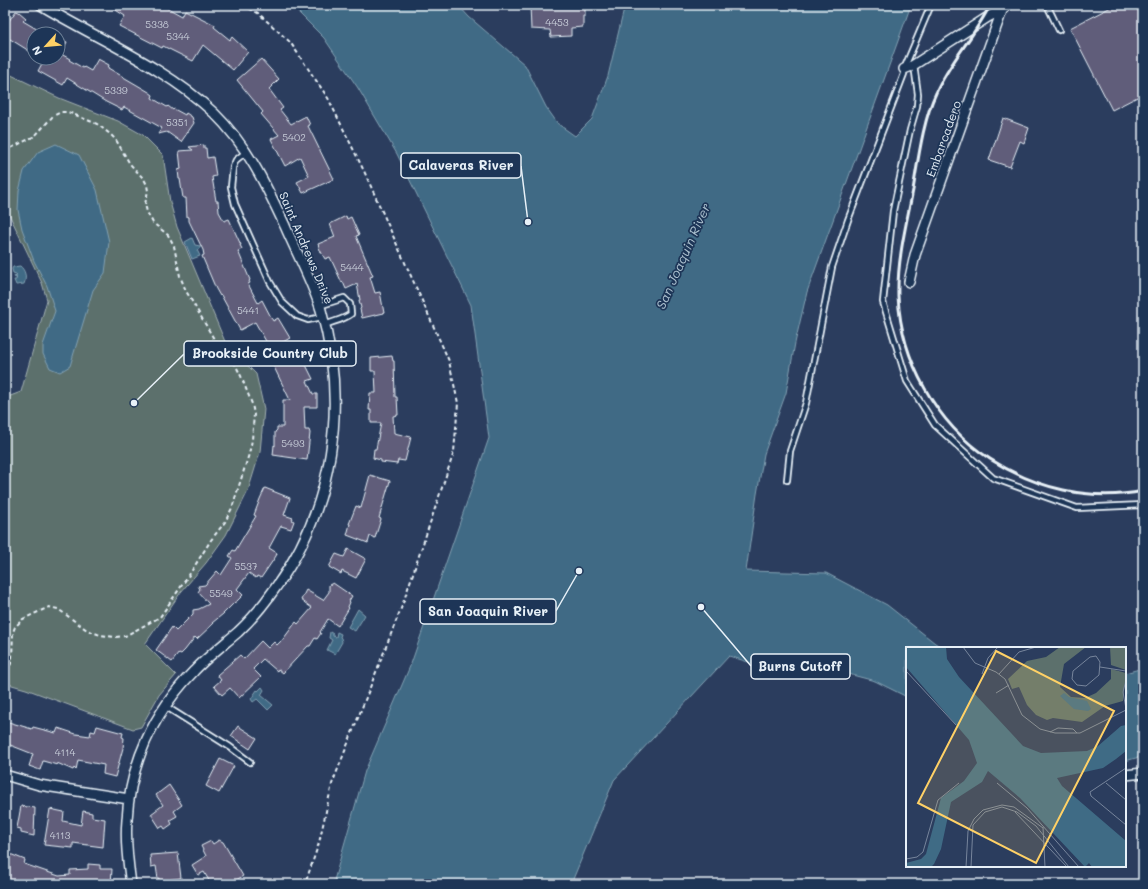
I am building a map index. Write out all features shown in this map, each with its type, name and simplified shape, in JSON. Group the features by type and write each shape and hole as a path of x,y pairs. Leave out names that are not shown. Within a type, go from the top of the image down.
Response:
{"street":[{"name":"Saint Andrews Drive","path":"41,5 155,69 178,84 198,99 234,136 246,152 270,193 310,282 323,321 331,356 334,384 335,411 329,466 315,514 292,564 260,609 241,629 195,669 178,687 152,728 142,749 134,772 126,821 131,884"},
{"path":"904,69 914,65 1006,6"},
{"name":"Embarcadero","path":"909,282 915,255 1006,6"},
{"path":"1126,775 1143,773"},
{"path":"5,775 39,785 129,798"}],"lane":[{"path":"787,480 790,451 806,403 832,267 848,220 904,74 904,69 931,5"},
{"path":"1048,5 1059,30"},
{"path":"914,65 918,94 917,106 910,130 893,211 883,302 907,381 935,425 993,478 1077,508 1143,505"},
{"path":"246,152 236,160 233,166 231,187 235,204 270,282 282,302 298,316 308,320 334,321 344,319 351,314 350,304 344,298 319,306"},
{"path":"165,706 230,747 250,762"}],"path":[{"path":"243,5 258,13 290,42 328,98 364,171 448,361 458,403 454,452 402,606 332,784 319,843 305,884"},
{"path":"5,151 35,136 53,116 61,112 68,112 97,124 116,140 130,164 144,179 148,191 145,204 147,212 153,223 171,240 174,246 180,276 186,292 214,339 235,364 242,376 250,397 254,414 250,447 232,508 225,522 211,540 160,617 124,636 115,637 100,635 87,630 58,609 49,607 23,619 15,627 13,632 10,667 5,673"}],"green space":[{"path":"5,72 59,98 118,121 143,135 163,155 170,202 177,227 226,344 256,374 264,409 260,452 248,491 226,535 206,563 181,592 145,644 176,675 159,695 141,727 133,729 26,689 5,683 5,398 21,392 47,300 42,283 5,208"}],"water":[{"path":"289,5 458,5 469,17 525,65 546,107 558,124 575,136 592,119 608,76 625,5 911,5 807,292 795,343 786,393 764,454 746,571 826,573 887,605 941,647 906,647 906,696 875,681 822,667 774,670 729,656 614,780 571,884 333,884 365,771 411,664 489,438 471,305 397,154 358,88 324,38"},
{"path":"56,144 79,155 97,190 109,242 105,273 93,290 70,366 60,372 50,368 43,354 43,345 55,311 47,286 34,261 22,229 18,210 19,191 24,171 38,152"},
{"path":"192,238 195,245 200,246 197,250 200,256 192,259 185,242"},
{"path":"20,266 25,274 25,281 24,284 16,285 14,280 16,280 17,277 15,278 14,276 17,275 13,273 12,269 13,267"},
{"path":"358,609 365,615 355,631 348,627"},
{"path":"330,632 336,637 337,632 341,634 340,637 342,642 335,654 327,650 332,640 329,638"},
{"path":"1143,668 1143,756 1126,761 1126,673"},
{"path":"262,687 264,690 261,695 273,705 268,710 257,699 253,702 251,699 257,690 258,691"}],"building":[{"path":"108,5 162,5 182,16 185,10 215,25 214,27 230,40 232,37 248,52 233,70 203,45 193,61 163,46 162,48 119,26 125,16"},
{"path":"530,5 585,5 583,27 571,28 571,36 551,37 550,30 531,29"},
{"path":"1115,5 1143,5 1143,94 1112,110 1070,28"},
{"path":"16,11 26,18 23,21 31,26 26,26 26,49 10,39 5,46 5,20 8,22"},
{"path":"66,57 83,68 84,67 91,71 98,59 109,65 108,68 149,92 153,95 152,98 173,110 174,109 185,115 186,113 192,117 194,123 181,142 167,132 158,134 162,128 124,107 122,110 106,102 67,78 63,85 38,71 41,66 66,66"},
{"path":"261,59 279,79 269,89 283,108 280,110 291,124 306,116 310,125 308,126 334,179 303,193 297,182 309,176 300,157 285,166 271,139 279,135 261,114 263,112 237,80"},
{"path":"1003,118 1029,128 1024,143 1020,141 1010,167 989,160"},
{"path":"204,145 204,148 206,148 207,158 213,157 216,176 212,177 219,212 224,221 229,219 241,245 242,249 238,251 250,280 250,283 248,284 258,303 262,300 273,321 278,318 290,338 271,349 266,348 267,343 255,322 240,330 221,295 220,296 216,289 202,256 204,255 203,250 189,221 189,217 187,217 186,198 183,198 179,179 178,170 181,169 179,151 193,150 189,147"},
{"path":"346,216 347,219 351,217 359,235 356,236 373,276 370,277 375,293 380,292 384,313 362,318 357,284 346,289 330,257 325,259 320,250 318,244 335,237 330,224"},
{"path":"308,346 313,355 304,361 313,379 307,381 313,394 317,394 317,407 304,407 305,430 309,430 310,433 307,460 273,455 274,445 275,446 275,432 277,427 283,427 283,400 290,400 273,365"},
{"path":"392,356 394,361 395,397 397,397 398,415 393,416 394,433 411,437 405,461 398,460 397,464 381,462 381,460 373,458 381,423 371,423 371,410 369,410 370,393 376,393 375,371 371,371 371,358"},
{"path":"370,475 390,481 379,518 381,519 375,538 370,536 368,543 347,535 349,524 356,506 361,508"},
{"path":"265,488 290,498 284,515 293,518 292,520 294,521 291,529 281,526 269,548 277,553 276,556 261,578 257,576 256,578 249,573 237,589 243,595 197,639 195,637 185,650 181,654 179,653 172,662 156,650 172,627 176,631 193,614 193,610 209,604 198,592 200,589 198,586 205,585 217,571 221,575 232,558 229,556 233,550 235,551 256,516 254,515"},
{"path":"348,549 366,559 356,578 342,571 341,574 329,567 336,554 344,557"},
{"path":"333,583 352,596 349,601 349,608 338,626 328,619 317,639 315,638 310,646 308,646 283,673 278,669 277,671 263,659 253,669 261,677 239,698 230,688 222,695 214,686 221,680 217,675 240,655 244,659 261,641 268,648 274,642 277,645 281,642 296,622 298,624 312,608 301,600 306,590 323,600 329,592 329,585"},
{"path":"5,721 32,729 33,727 56,733 58,728 76,734 90,736 91,731 95,732 97,726 123,733 123,748 115,777 103,774 104,765 78,760 76,770 57,763 57,765 43,761 40,770 29,766 33,754 5,743"},
{"path":"238,726 257,738 250,749 231,736"},
{"path":"220,759 234,766 219,793 206,786"},
{"path":"169,785 182,805 174,811 177,816 170,820 172,824 165,829 163,826 160,828 151,814 163,805 156,795"},
{"path":"21,806 35,808 34,836 21,833 21,829 17,828"},
{"path":"50,809 64,812 63,821 81,825 83,811 92,813 92,817 105,819 103,847 73,843 73,848 44,845"},
{"path":"219,840 223,842 243,876 226,884 211,884 204,872 198,875 192,865 206,856 201,846 211,841 213,844"},
{"path":"5,852 25,860 24,864 59,876 70,875 70,870 88,869 88,864 100,865 100,869 112,869 111,884 5,884"},
{"path":"178,853 181,878 159,881 156,866 151,867 150,855"}],"railway":[{"path":"990,5 942,81 931,104 924,128 902,243 899,270 898,296 906,344 914,366 938,409 953,428 971,445 990,459 1025,478 1064,490 1103,495 1143,491"}],"place":[{"name":"Calaveras River","path":"528,222"},
{"name":"Brookside Country Club","path":"134,403"},
{"name":"San Joaquin River","path":"579,571"},
{"name":"Burns Cutoff","path":"701,607"}]}
